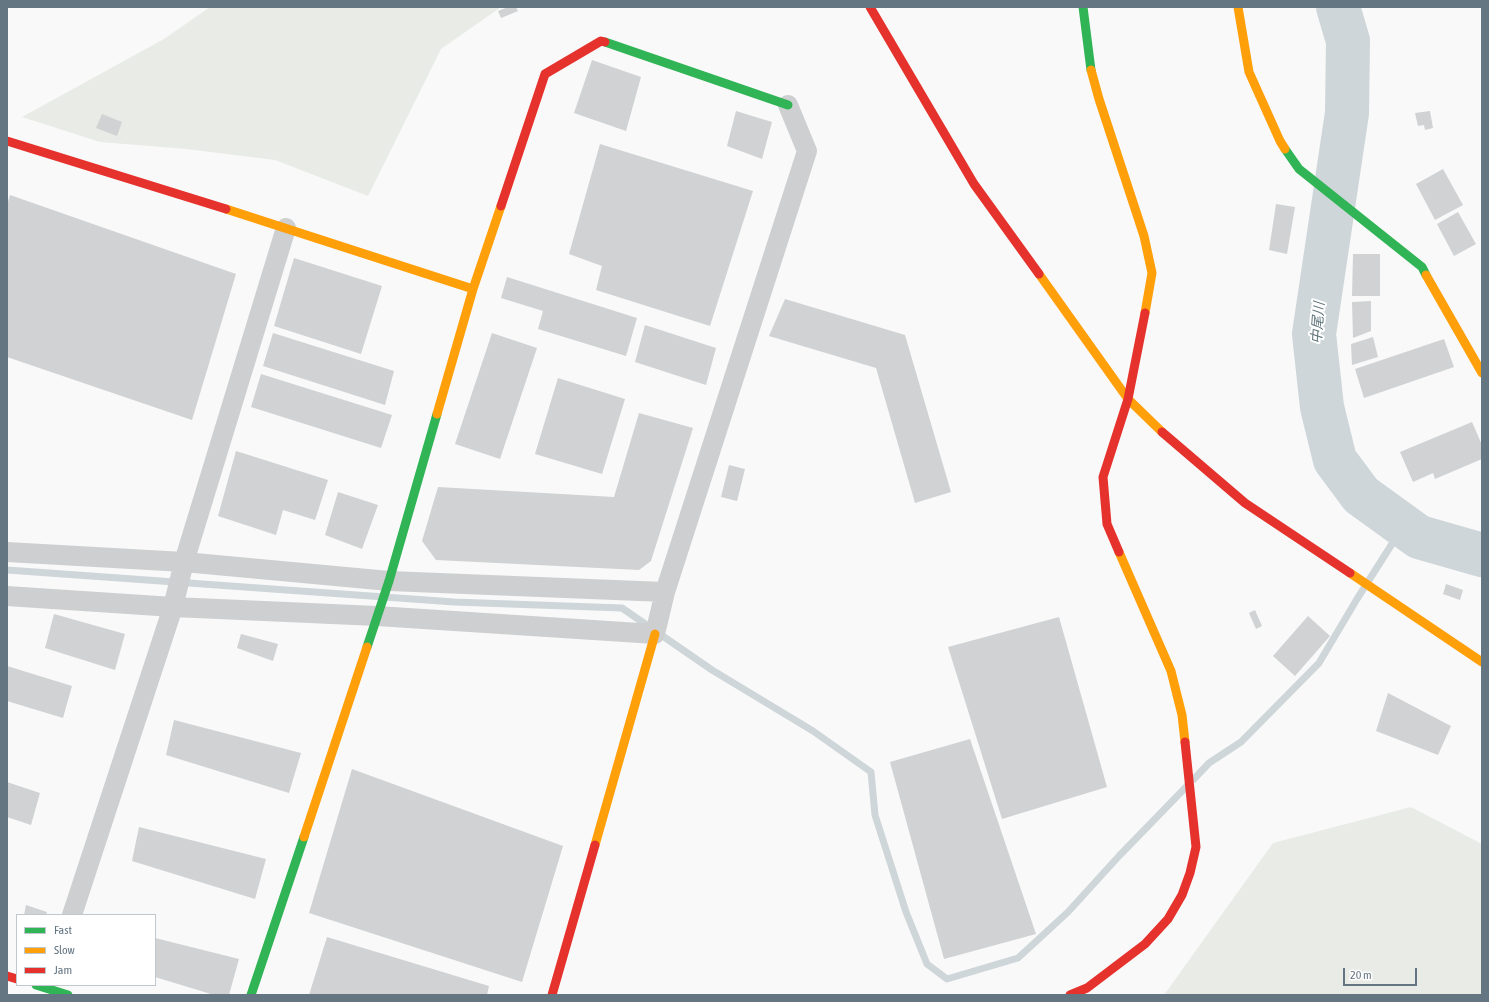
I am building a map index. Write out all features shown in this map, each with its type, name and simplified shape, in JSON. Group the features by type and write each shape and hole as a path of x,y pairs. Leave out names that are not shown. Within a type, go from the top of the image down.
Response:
{"street":[{"path":"870,7 974,184 1128,399 1175,444 1245,503 1482,662"},
{"path":"1070,995 1087,988 1145,944 1168,919 1182,895 1190,873 1196,847 1190,778 1182,715 1171,671 1107,524 1103,477 1128,399 1142,334 1152,273 1144,236 1099,99 1090,65 1083,7"},
{"path":"1238,7 1249,72 1280,141 1300,169 1422,267 1482,373"},
{"path":"251,995 389,581 473,289 545,74 601,41 788,105 807,151 665,592 655,634 552,995"},
{"path":"7,141 286,228 473,289"},
{"path":"72,914 173,607 184,562 286,228"},
{"path":"7,552 184,562 389,581 665,592"},
{"path":"7,596 173,607 377,616 655,634"},
{"path":"44,988 68,995"}],"shaded area":[{"path":"210,7 501,7 441,49 368,196 275,160 186,149 100,142 22,117 164,39"},
{"path":"1411,807 1482,844 1482,995 1164,995 1273,843"}],"building":[{"path":"508,7 516,7 518,11 501,18 498,11"},
{"path":"592,60 641,77 626,131 574,113"},
{"path":"736,111 772,122 762,159 727,146"},
{"path":"1430,111 1433,128 1425,130 1424,125 1418,126 1415,113"},
{"path":"102,114 122,122 117,136 96,128"},
{"path":"600,144 753,191 710,326 596,290 602,266 569,254"},
{"path":"1443,169 1463,205 1435,220 1416,184"},
{"path":"10,195 236,274 192,420 7,357 7,205"},
{"path":"1276,204 1295,207 1287,254 1269,250"},
{"path":"1458,212 1476,244 1454,256 1437,224"},
{"path":"1353,254 1380,254 1380,296 1352,296"},
{"path":"294,258 382,286 361,354 274,326"},
{"path":"507,277 637,318 626,356 538,329 543,311 501,298"},
{"path":"785,299 905,335 951,492 915,503 876,368 769,336"},
{"path":"1371,301 1371,331 1353,338 1352,302"},
{"path":"645,325 716,348 706,385 635,362"},
{"path":"273,333 394,371 385,405 263,366"},
{"path":"492,333 537,348 500,459 455,444"},
{"path":"1373,337 1378,357 1352,365 1351,344"},
{"path":"1444,339 1454,367 1364,398 1355,369"},
{"path":"261,374 392,415 381,448 251,407"},
{"path":"558,378 625,399 602,474 535,454"},
{"path":"639,413 693,428 651,561 639,570 436,560 422,541 438,487 614,497"},
{"path":"1472,422 1482,445 1482,459 1435,479 1433,473 1413,482 1400,452"},
{"path":"236,451 328,480 315,520 283,510 276,535 218,516"},
{"path":"729,465 745,469 737,501 721,497"},
{"path":"338,492 378,505 362,549 325,535"},
{"path":"1446,584 1463,590 1460,600 1443,594"},
{"path":"1255,610 1262,626 1256,629 1249,613"},
{"path":"54,614 125,634 115,670 45,648"},
{"path":"1308,616 1330,636 1295,676 1273,656"},
{"path":"1059,617 1107,787 1002,819 948,647"},
{"path":"241,634 278,644 273,661 237,648"},
{"path":"7,666 72,686 63,718 7,701"},
{"path":"1388,693 1451,726 1438,755 1376,731"},
{"path":"174,720 301,753 289,793 166,755"},
{"path":"970,739 1036,934 944,959 890,762"},
{"path":"352,769 563,846 522,982 309,913"},
{"path":"7,782 40,793 31,825 7,817"},
{"path":"139,827 266,859 255,899 132,861"},
{"path":"26,905 47,912 46,914 24,914"},
{"path":"327,937 489,986 487,995 309,995"},
{"path":"156,938 239,959 229,995 214,995 156,977"}],"waterway":[{"name":"中尾川","path":"1338,7 1348,41 1347,113 1314,334 1322,407 1335,460 1361,495 1419,537 1482,555"},
{"path":"1194,779 1209,763 1241,742 1319,663 1357,599 1404,525"},
{"path":"7,570 454,602 622,608 712,670 813,731 871,772 875,815 906,912 927,964 947,979 1018,958 1068,912 1119,856 1187,786"}],"traffic: fast":[{"path":"1083,7 1091,70"},
{"path":"605,42 788,105"},
{"path":"1285,149 1299,169 1422,267 1426,275"},
{"path":"367,647 389,581 437,414"},
{"path":"251,995 304,837"},
{"path":"39,986 68,995"}],"traffic: slow":[{"path":"1238,7 1249,72 1285,149"},
{"path":"1091,70 1144,236 1152,273 1145,313"},
{"path":"437,414 473,289 501,206"},
{"path":"226,209 473,289"},
{"path":"1039,274 1128,399 1162,432"},
{"path":"1426,275 1482,373"},
{"path":"1119,552 1171,671 1182,715 1185,742"},
{"path":"1350,573 1482,662"},
{"path":"595,845 655,634"},
{"path":"304,837 367,647"}],"traffic: jam":[{"path":"870,7 974,184 1039,274"},
{"path":"501,206 545,74 601,41 605,42"},
{"path":"7,141 226,209"},
{"path":"1119,552 1107,524 1103,477 1128,399 1145,313"},
{"path":"1162,432 1245,503 1350,573"},
{"path":"1070,995 1087,988 1145,944 1168,919 1182,895 1190,873 1196,847 1185,742"},
{"path":"552,995 595,845"},
{"path":"7,976 16,979"}]}
